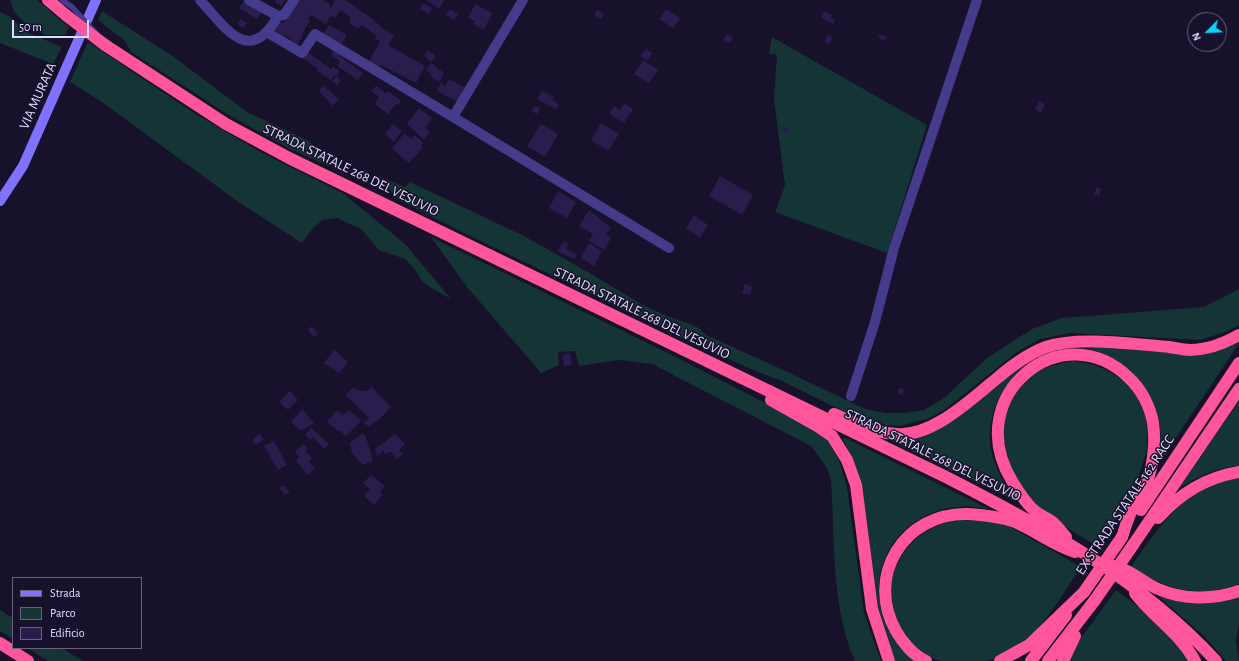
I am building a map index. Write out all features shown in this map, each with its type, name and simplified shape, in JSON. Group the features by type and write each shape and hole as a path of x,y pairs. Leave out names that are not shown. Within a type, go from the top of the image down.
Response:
{"highway":[{"name":"STRADA STATALE 268 DEL VESUVIO","path":"48,0 69,12 105,45 123,57 226,124 289,158 973,490 1073,545 1124,580 1175,620 1195,638 1216,661"},
{"path":"752,383 795,397 860,426 897,434 919,431 942,421 1024,359 1045,348 1061,343 1118,343 1191,350 1212,346 1239,335"},
{"path":"1073,545 1053,522 1036,512 1015,486 1002,458 997,436 1000,414 1010,390 1023,374 1041,363 1056,357 1078,356 1099,359 1119,368 1135,383 1147,402 1153,423 1152,462 1143,491 1130,512 1122,538"},
{"name":"EX STRADA STATALE 162 RACC","path":"1031,661 1084,592 1122,538 1239,363"},
{"path":"721,368 759,393 819,427 832,436 842,450 852,471 856,485 872,609 889,661"},
{"name":"EX STRADA STATALE 162 RACC","path":"1048,661 1095,600 1239,389"},
{"path":"1133,545 1173,502 1200,484 1222,475 1239,472"},
{"path":"926,661 900,638 891,622 885,603 885,583 889,564 902,542 928,523 944,518 967,514 1005,519 1015,522 1059,547 1123,568 1158,589 1178,596 1202,598 1225,596 1239,591"},
{"path":"1124,580 1145,606 1180,638 1195,661"},
{"path":"1000,661 1029,645 1084,592"},
{"path":"1063,661 1095,600"},
{"path":"0,643 28,661"}],"street":[{"name":"VIA MURATA","path":"0,200 23,166 96,0"},
{"path":"200,0 231,34 242,41 251,41 268,32 278,16"},
{"path":"249,0 278,16 284,15 294,0"},
{"path":"453,117 523,0"},
{"path":"851,396 875,322 894,248 977,0"},
{"path":"268,32 302,53 315,34 669,248"}],"lane":[{"path":"62,0 69,12"}],"green space":[{"path":"10,0 37,0 69,27 65,35 45,35 27,25 14,12"},
{"path":"102,11 174,57 247,112 309,141 331,167 290,149 227,114 131,52 125,41 98,20"},
{"path":"0,12 9,16 29,33 62,47 53,64 0,43"},
{"path":"772,37 927,125 887,253 775,212 785,185 774,99 777,55 769,54"},
{"path":"88,42 194,113 262,153 343,193 405,244 451,299 422,281 415,269 405,259 379,250 361,229 337,218 323,220 313,228 302,243 237,201 102,102 70,82"},
{"path":"378,176 405,187 410,182 522,235 643,305 669,317 699,328 706,335 865,409 886,413 903,413 924,410 944,398 987,358 1032,329 1062,318 1204,307 1239,289 1239,325 1226,332 1199,340 1070,333 1040,339 1017,352 947,408 930,418 900,426 877,424 863,421 784,382 746,367 678,336 462,232 399,200"},
{"path":"431,237 670,354 818,430 830,444 840,463 847,487 864,613 881,661 855,661 847,640 838,596 831,481 827,468 811,446 652,364 619,360 579,366 575,351 558,352 559,365 541,373 467,287"},
{"path":"1238,341 1238,345 1153,472 1159,450 1160,428 1156,411 1149,395 1127,368 1113,358 1097,351 1080,348 1062,349 1046,354 1031,362 1018,372 1007,385 999,399 993,415 990,432 992,456 1004,482 1017,500 1015,501 887,439 914,436 1033,356 1073,345 1188,352"},
{"path":"1071,361 1087,363 1102,368 1116,376 1137,397 1147,426 1146,450 1139,477 1133,492 1122,510 1095,545 1054,519 1027,495 1013,473 1005,446 1005,417 1008,404 1015,391 1024,380 1040,370"},
{"path":"1239,401 1239,466 1223,468 1208,473 1179,488"},
{"path":"842,438 845,438 989,509 963,507 939,511 918,520 900,535 888,553 880,575 879,599 886,624 891,635 914,661 895,661 879,616 853,459"},
{"path":"1239,478 1239,584 1224,589 1209,591 1183,590 1157,581 1130,568 1162,524 1188,499 1203,489 1220,482"},
{"path":"959,520 984,521 1007,525 1081,567 1049,615 1033,633 1021,643 1006,652 986,661 941,661 932,658 917,648 901,630 893,611 891,591 894,571 904,553 918,537 937,526"},
{"path":"1116,590 1147,613 1173,637 1189,661 1068,661 1073,649"},
{"path":"1159,597 1194,603 1239,597 1239,624 1236,640 1239,661 1226,661 1204,636"},
{"path":"0,610 12,617 12,638 0,631"},
{"path":"29,649 63,649 83,661 48,661"}],"building":[{"path":"276,0 285,0 281,6 275,2"},
{"path":"299,0 323,0 330,4 329,6 331,8 335,0 345,0 373,19 382,28 394,35 388,45 425,66 416,83 381,65 380,67 369,61 380,41 375,39 377,36 362,25 358,29 349,23 351,18 341,10 335,18 331,16 326,24 311,15 308,19 310,21 302,34 303,36 297,45 287,36 286,37 273,30 278,21 283,23"},
{"path":"426,0 444,0 439,9"},
{"path":"244,1 262,13 257,19 239,8"},
{"path":"423,3 432,8 429,14 420,9"},
{"path":"475,4 492,13 484,30 473,24 475,21 468,18"},
{"path":"450,9 458,14 454,20 446,15"},
{"path":"666,9 680,18 673,28 659,19"},
{"path":"597,10 604,14 602,19 594,15"},
{"path":"824,11 832,15 831,18 835,20 833,24 821,17"},
{"path":"241,19 247,23 243,28 237,24"},
{"path":"329,25 347,35 341,45 323,34"},
{"path":"727,34 733,38 730,43 724,40"},
{"path":"880,34 887,37 885,41 878,38"},
{"path":"828,35 833,38 829,44 824,42"},
{"path":"336,48 342,53 340,56 363,73 358,80 337,66 340,61 331,55"},
{"path":"646,49 652,53 647,61 640,56"},
{"path":"428,50 436,56 431,62 424,56"},
{"path":"306,51 331,69 333,66 340,71 331,80 317,71 318,69 302,57"},
{"path":"643,60 658,70 649,83 634,74"},
{"path":"431,63 444,73 439,82 431,77 432,75 426,70"},
{"path":"336,76 341,80 337,85 332,81"},
{"path":"449,79 466,88 458,102 437,91 441,83 445,86"},
{"path":"323,86 339,99 333,106 319,91"},
{"path":"376,86 386,93 388,91 401,101 398,105 396,104 388,114 375,104 379,97 371,91"},
{"path":"542,91 554,97 552,100 559,104 556,109 537,99"},
{"path":"1039,101 1045,105 1041,113 1035,109"},
{"path":"624,103 633,109 624,123 609,114 614,106 620,110"},
{"path":"534,106 540,108 537,114 531,111"},
{"path":"419,108 432,118 425,128 430,132 424,140 407,124"},
{"path":"601,123 619,134 608,151 591,140"},
{"path":"393,124 402,131 394,142 385,134"},
{"path":"541,124 558,134 545,157 527,146"},
{"path":"787,126 788,131 782,132 781,127"},
{"path":"404,133 411,139 414,135 423,142 421,146 423,148 409,163 392,149"},
{"path":"720,176 753,195 742,215 709,196"},
{"path":"1097,187 1101,189 1099,196 1094,194"},
{"path":"558,191 576,202 567,218 549,208"},
{"path":"589,210 611,228 606,235 611,238 604,250 589,241 593,234 579,226"},
{"path":"694,215 708,225 700,238 686,228"},
{"path":"564,241 569,244 566,249 577,255 574,259 557,251"},
{"path":"589,243 602,251 594,266 581,258"},
{"path":"745,284 753,287 750,295 742,293"},
{"path":"312,326 318,334 314,337 308,330"},
{"path":"334,350 348,362 339,373 324,363"},
{"path":"570,353 572,365 564,366 562,355"},
{"path":"354,387 358,390 366,391 372,387 391,407 378,421 376,420 369,427 364,423 369,418 345,395"},
{"path":"899,388 904,389 903,395 898,393"},
{"path":"290,391 298,400 288,410 279,402"},
{"path":"302,409 314,423 301,431 291,422"},
{"path":"337,410 343,415 349,410 361,421 346,436 327,422"},
{"path":"311,428 329,444 324,449 313,437 310,440 305,435"},
{"path":"363,433 367,440 373,461 363,465 352,453 350,443"},
{"path":"259,434 264,439 256,445 252,440"},
{"path":"395,434 405,444 399,450 403,454 397,459 391,452 384,454 384,450 377,456 375,449"},
{"path":"274,441 287,465 278,470 264,446"},
{"path":"303,444 308,448 305,451 312,458 309,462 315,468 308,475 296,461 299,457 295,452"},
{"path":"371,475 385,486 380,492 383,494 374,505 364,496 370,489 363,483"},
{"path":"284,485 290,492 285,495 279,488"}]}
